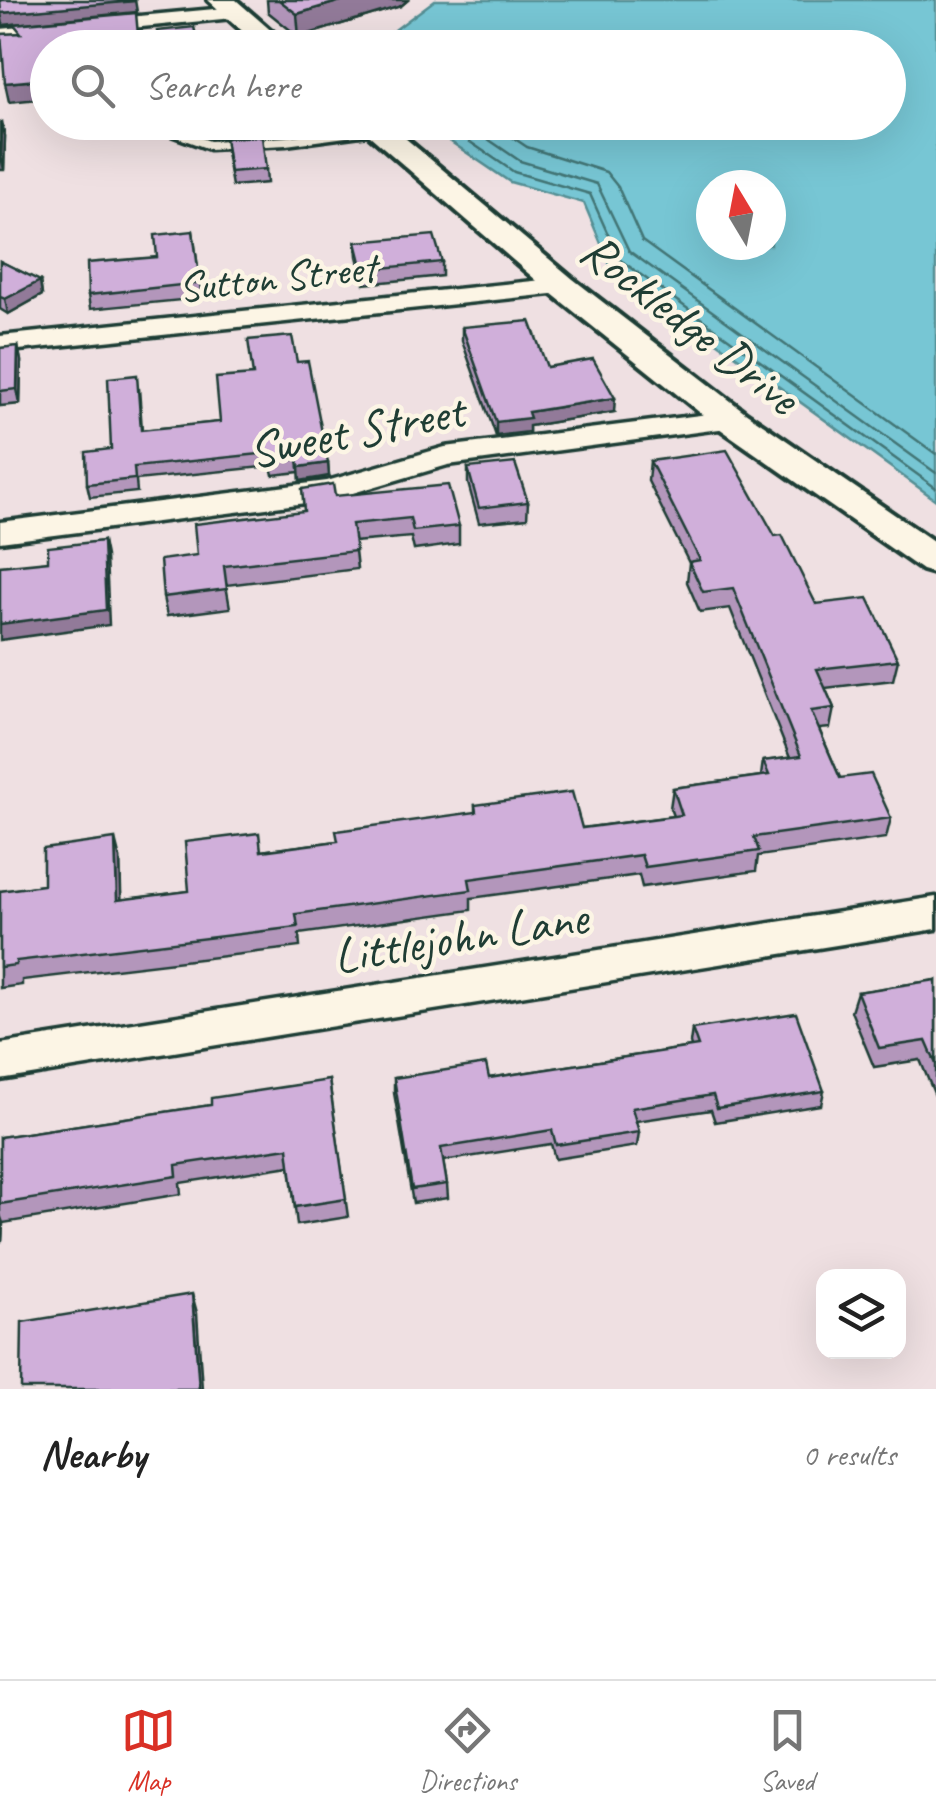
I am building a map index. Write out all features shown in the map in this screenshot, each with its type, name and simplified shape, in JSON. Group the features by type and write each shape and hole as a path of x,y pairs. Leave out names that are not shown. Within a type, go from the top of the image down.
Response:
{"street":[{"path":"41,30 228,7 256,30"},
{"path":"0,35 30,31"},
{"name":"Rockledge Drive","path":"388,140 562,286 732,420 936,562"},
{"name":"Sutton Street","path":"0,344 562,286"},
{"name":"Sweet Street","path":"0,532 329,490 445,456 732,420"},
{"name":"Littlejohn Lane","path":"0,1062 936,913"}],"lane":[{"path":"198,140 209,144 298,140"}],"water":[{"path":"435,0 936,0 936,500 610,265 584,203 510,182 448,140 906,140 906,30 395,30"}],"building":[{"path":"0,0 135,0 135,1 1,13"},
{"path":"279,0 344,0 297,14"},
{"path":"136,13 138,30 30,30 30,81 5,83 1,34 21,33 14,24"},
{"path":"225,140 262,140 266,169 230,172"},
{"path":"193,231 200,283 88,295 87,263 157,257 155,235"},
{"path":"434,235 442,262 363,270 356,242"},
{"path":"0,261 40,281 5,299 0,297"},
{"path":"530,321 547,367 593,359 615,398 528,412 530,418 496,422 462,327"},
{"path":"292,336 297,362 308,361 328,463 299,467 298,459 271,462 270,453 134,467 135,479 87,484 86,452 111,449 108,378 137,375 141,430 220,422 216,378 253,375 248,340"},
{"path":"18,346 17,389 0,391 0,348"},
{"path":"727,450 775,536 782,535 816,604 868,598 898,660 817,669 834,708 811,711 840,778 871,774 891,818 754,837 759,851 645,867 641,855 469,879 471,890 296,914 298,927 16,961 16,965 0,967 0,891 43,885 43,849 115,839 117,900 189,891 185,842 259,833 261,851 338,841 336,831 476,812 475,805 572,792 582,828 682,815 673,788 769,775 763,761 801,756 733,588 703,592 689,562 700,560 650,461"},
{"path":"515,463 528,502 479,508 468,468"},
{"path":"333,484 335,496 448,485 459,526 413,531 410,518 352,524 356,551 224,566 227,589 163,597 160,560 197,555 194,524 304,511 302,489"},
{"path":"103,541 106,610 0,624 0,566 48,561 48,547"},
{"path":"936,980 936,1064 926,1041 879,1048 857,992"},
{"path":"796,1013 824,1091 717,1108 713,1095 632,1108 639,1132 556,1145 552,1130 441,1148 447,1184 412,1189 394,1078 486,1064 489,1078 698,1046 692,1029"},
{"path":"329,1080 346,1199 295,1207 288,1148 176,1165 177,1176 0,1204 0,1137 211,1105 211,1098"},
{"path":"192,1294 199,1389 21,1389 22,1322"}]}
